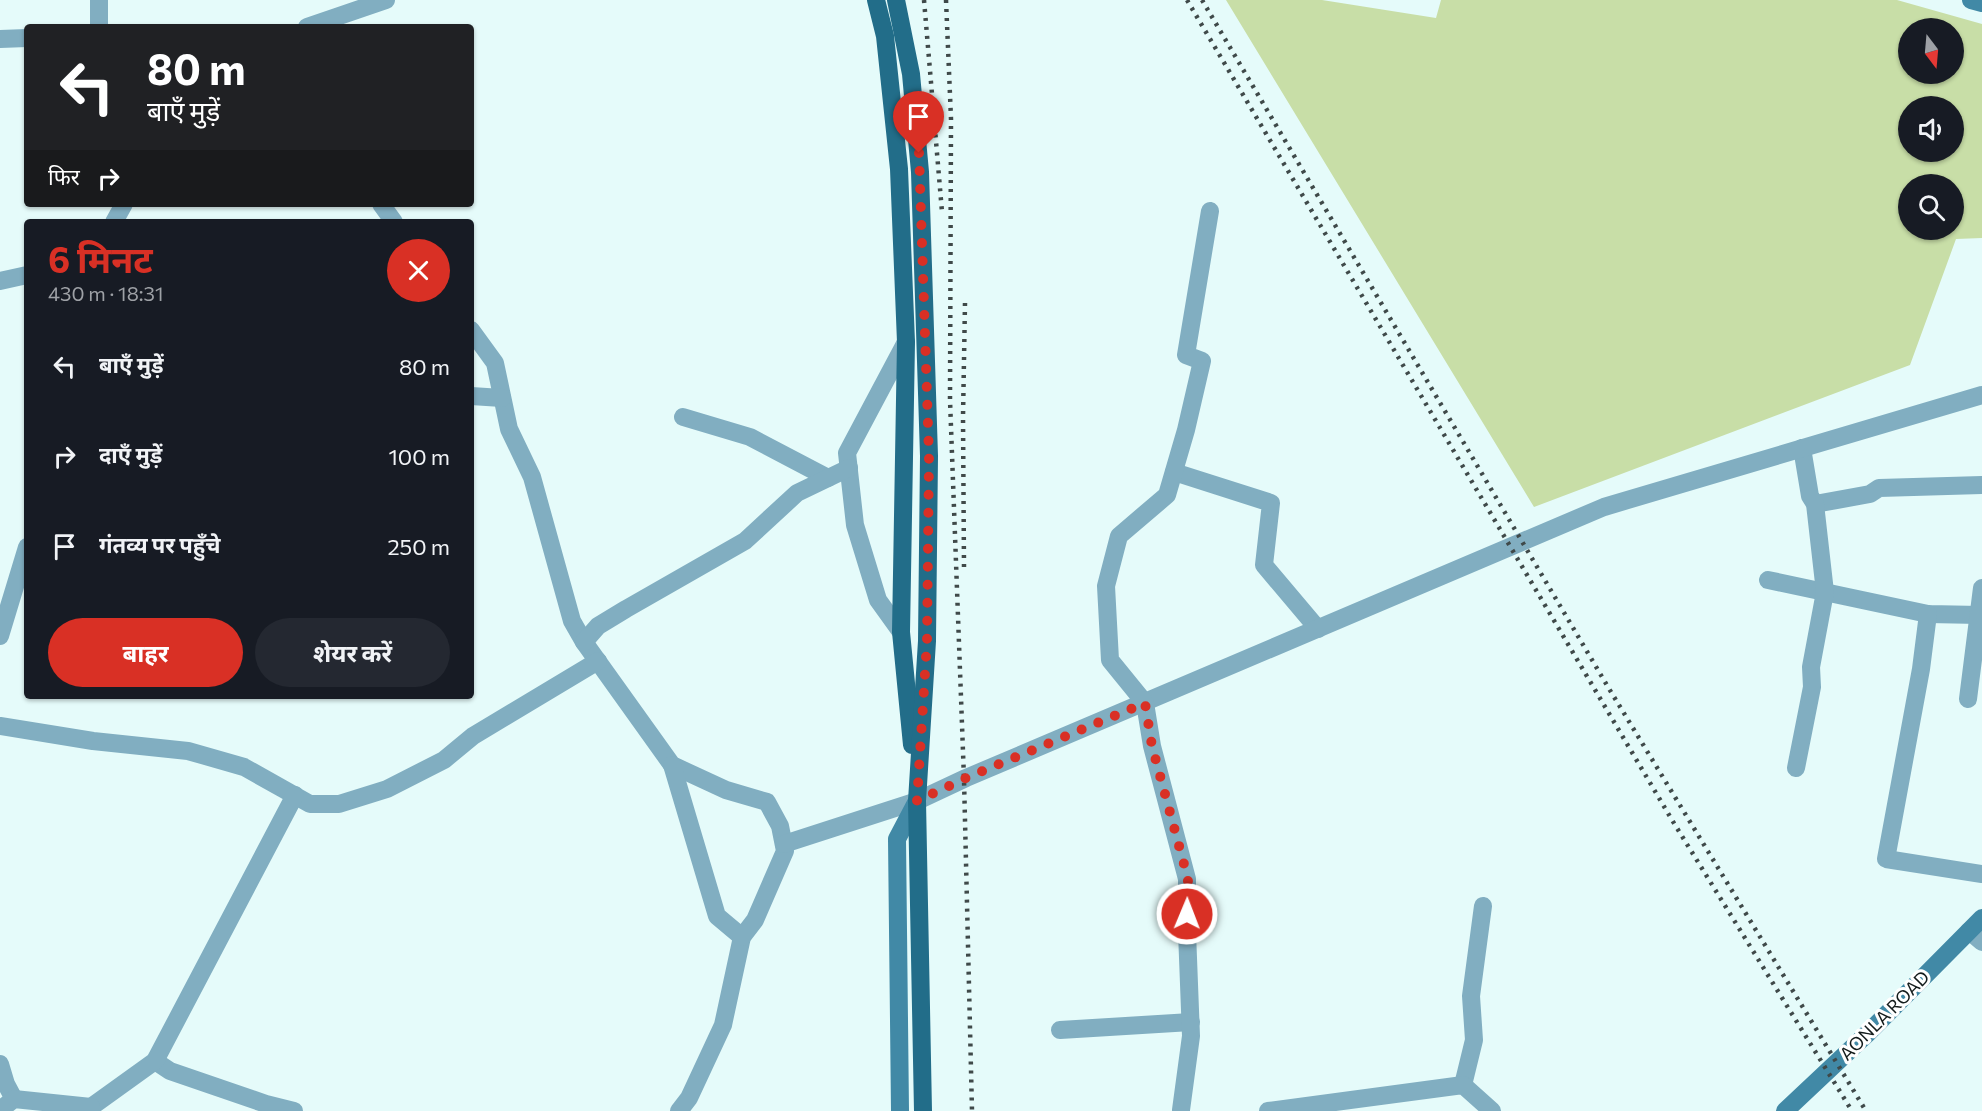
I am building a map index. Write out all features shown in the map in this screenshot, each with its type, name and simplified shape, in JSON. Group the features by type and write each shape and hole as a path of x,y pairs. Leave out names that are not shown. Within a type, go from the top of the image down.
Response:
{"main road":[{"path":"876,0 885,36 898,158 906,342 901,632 917,801 923,1111"},
{"path":"896,0 911,74 920,172 929,445 927,641 917,801"}],"street":[{"path":"99,0 99,24"},
{"path":"316,24 386,0"},
{"path":"1971,0 1982,3"},
{"path":"0,39 24,38"},
{"path":"1182,1111 1191,1036 1187,932 1188,879 1152,746 1145,703 1110,660 1106,586 1119,536 1167,495 1174,472 1202,361 1186,355 1210,211"},
{"path":"0,281 24,276"},
{"path":"474,334 495,363 509,429 532,477 572,621 584,642 672,765 717,916 742,937"},
{"path":"901,632 878,600 855,525 847,453 906,342"},
{"path":"784,844 917,801 966,778 1604,507 1982,395"},
{"path":"474,396 502,398"},
{"path":"683,417 750,437 828,478"},
{"path":"1796,768 1812,687 1811,667 1825,592 1815,504 1810,496 1802,448"},
{"path":"584,642 598,626 745,541 797,492 849,468"},
{"path":"1174,472 1271,503 1264,565 1318,629"},
{"path":"1815,504 1870,494 1880,488 1982,485"},
{"path":"0,636 24,557"},
{"path":"1768,580 1928,614 1980,615"},
{"path":"1968,699 1982,588"},
{"path":"1928,614 1921,669 1886,859 1982,874"},
{"path":"0,726 93,741 188,751 244,767 310,804 339,804 387,789 444,760 472,736 598,661"},
{"path":"672,765 726,790 767,802 780,826 785,850 755,920 742,937 723,1025 689,1098 679,1111"},
{"path":"0,1064 6,1084 7,1105 91,1109 155,1061 295,795"},
{"path":"900,1111 897,839 917,801"},
{"path":"1463,1085 1474,1040 1471,996 1483,906"},
{"name":"AONLA ROAD","path":"1785,1111 1978,930"},
{"path":"1060,1030 1191,1022"},
{"path":"155,1061 170,1071 266,1104 294,1111"},
{"path":"1268,1111 1463,1085 1492,1111"}],"green space":[{"path":"1226,0 1322,0 1436,18 1441,0 1897,0 1961,18 1898,18 1898,84 1964,84 1964,19 1982,24 1982,238 1964,239 1964,174 1898,174 1898,240 1956,240 1910,365 1534,507"}],"railway":[{"path":"924,0 942,212"},
{"path":"946,0 951,119 950,400 964,779 972,1111"},
{"path":"1187,0 1672,820 1852,1111"},
{"path":"1202,0 1608,687 1866,1111"},
{"path":"964,567 965,303"}],"route":[{"path":"919,153 929,456 927,641 917,801 1145,703 1152,746 1188,879 1187,914"}]}
